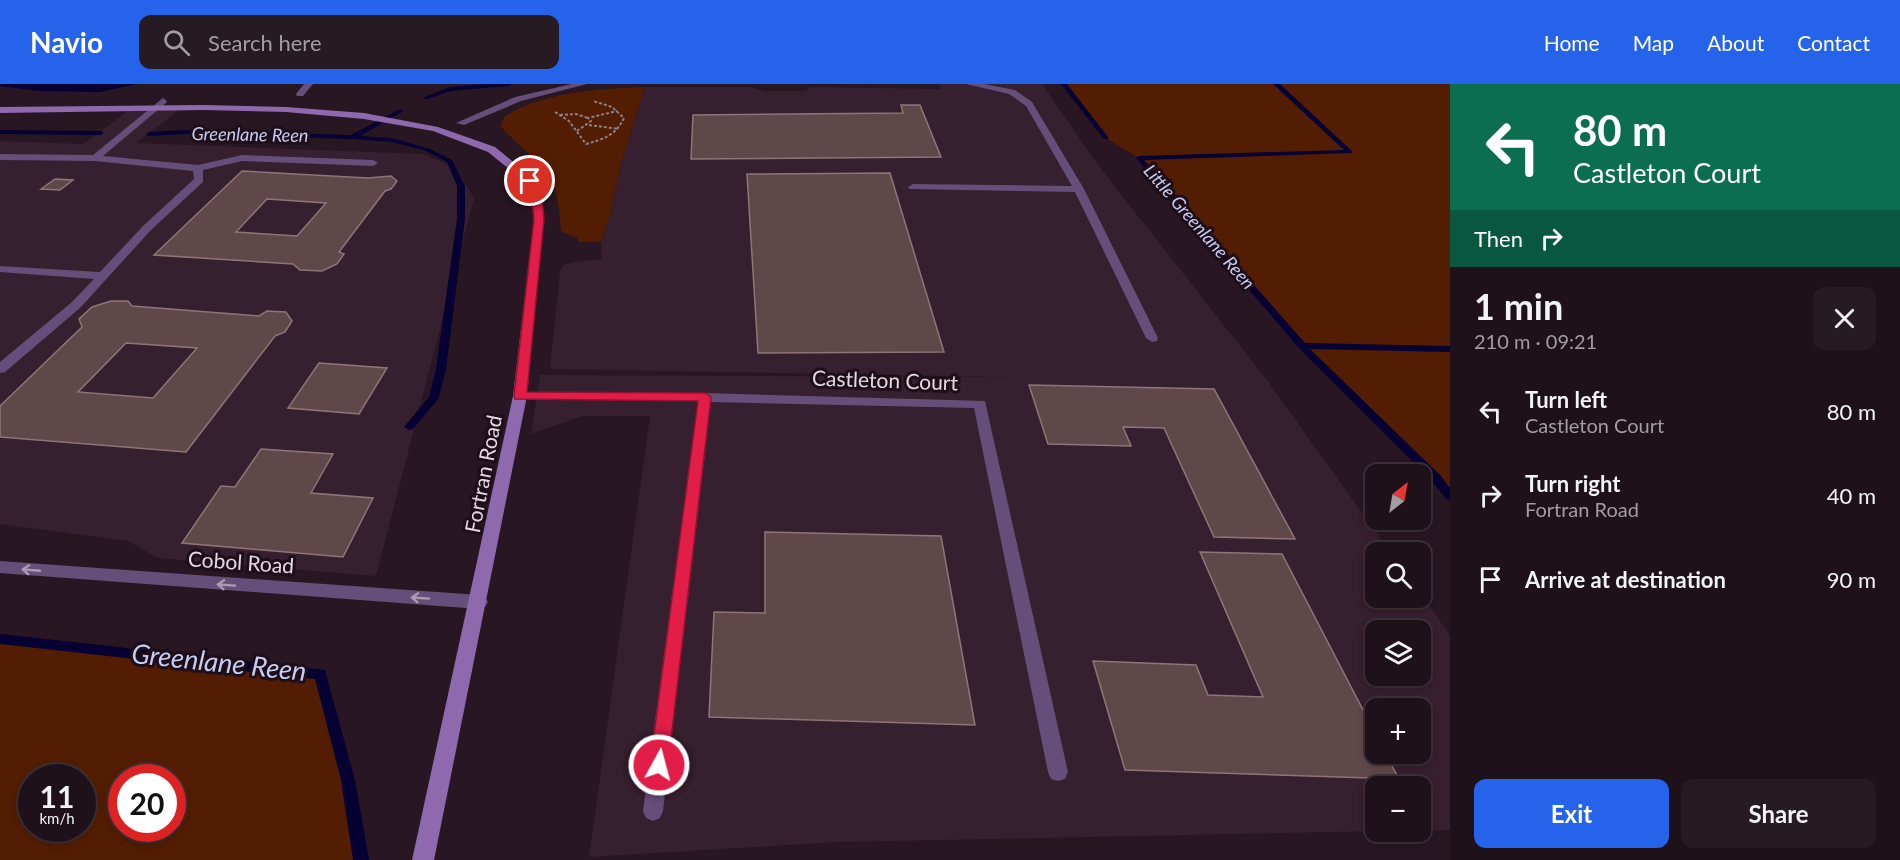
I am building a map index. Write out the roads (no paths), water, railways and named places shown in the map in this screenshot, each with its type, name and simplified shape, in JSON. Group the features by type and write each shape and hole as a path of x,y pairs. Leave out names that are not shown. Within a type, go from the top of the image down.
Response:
{"street":[{"path":"295,94 309,84"},
{"path":"461,123 518,99 583,84"},
{"path":"970,84 996,88 1023,98 1079,189 1152,338"},
{"path":"295,94 318,95"},
{"path":"0,111 261,95"},
{"path":"95,158 163,101"},
{"name":"Fortran Road","path":"423,860 520,396 538,249 539,219 537,199 530,181 518,162 503,147 447,117"},
{"path":"0,157 95,158 198,168 242,158 373,163"},
{"path":"0,369 76,305 147,228 199,180 198,168"},
{"path":"913,187 1079,189"},
{"path":"0,269 102,276"},
{"name":"Castleton Court","path":"520,396 705,397 980,404 1058,772"},
{"path":"653,811 705,397"},
{"name":"Cobol Road","path":"0,567 478,602"}],"waterway":[{"name":"Greenlane Reen","path":"425,98 450,89 509,84"},
{"path":"1064,84 1106,138"},
{"name":"Little Greenlane Reen","path":"1276,84 1350,152 1139,158 1302,346"},
{"name":"Greenlane Reen","path":"352,137 400,111"},
{"name":"Greenlane Reen","path":"0,132 101,133"},
{"name":"Greenlane Reen","path":"149,134 186,132 352,137"},
{"name":"Greenlane Reen","path":"352,137 392,140 428,150 450,161 461,186 461,219 441,369 434,398 409,427"},
{"path":"1302,346 1450,349"},
{"name":"Little Greenlane Reen","path":"1302,346 1436,478 1450,496"},
{"name":"Greenlane Reen","path":"0,639 320,674 348,780 361,860"}]}
